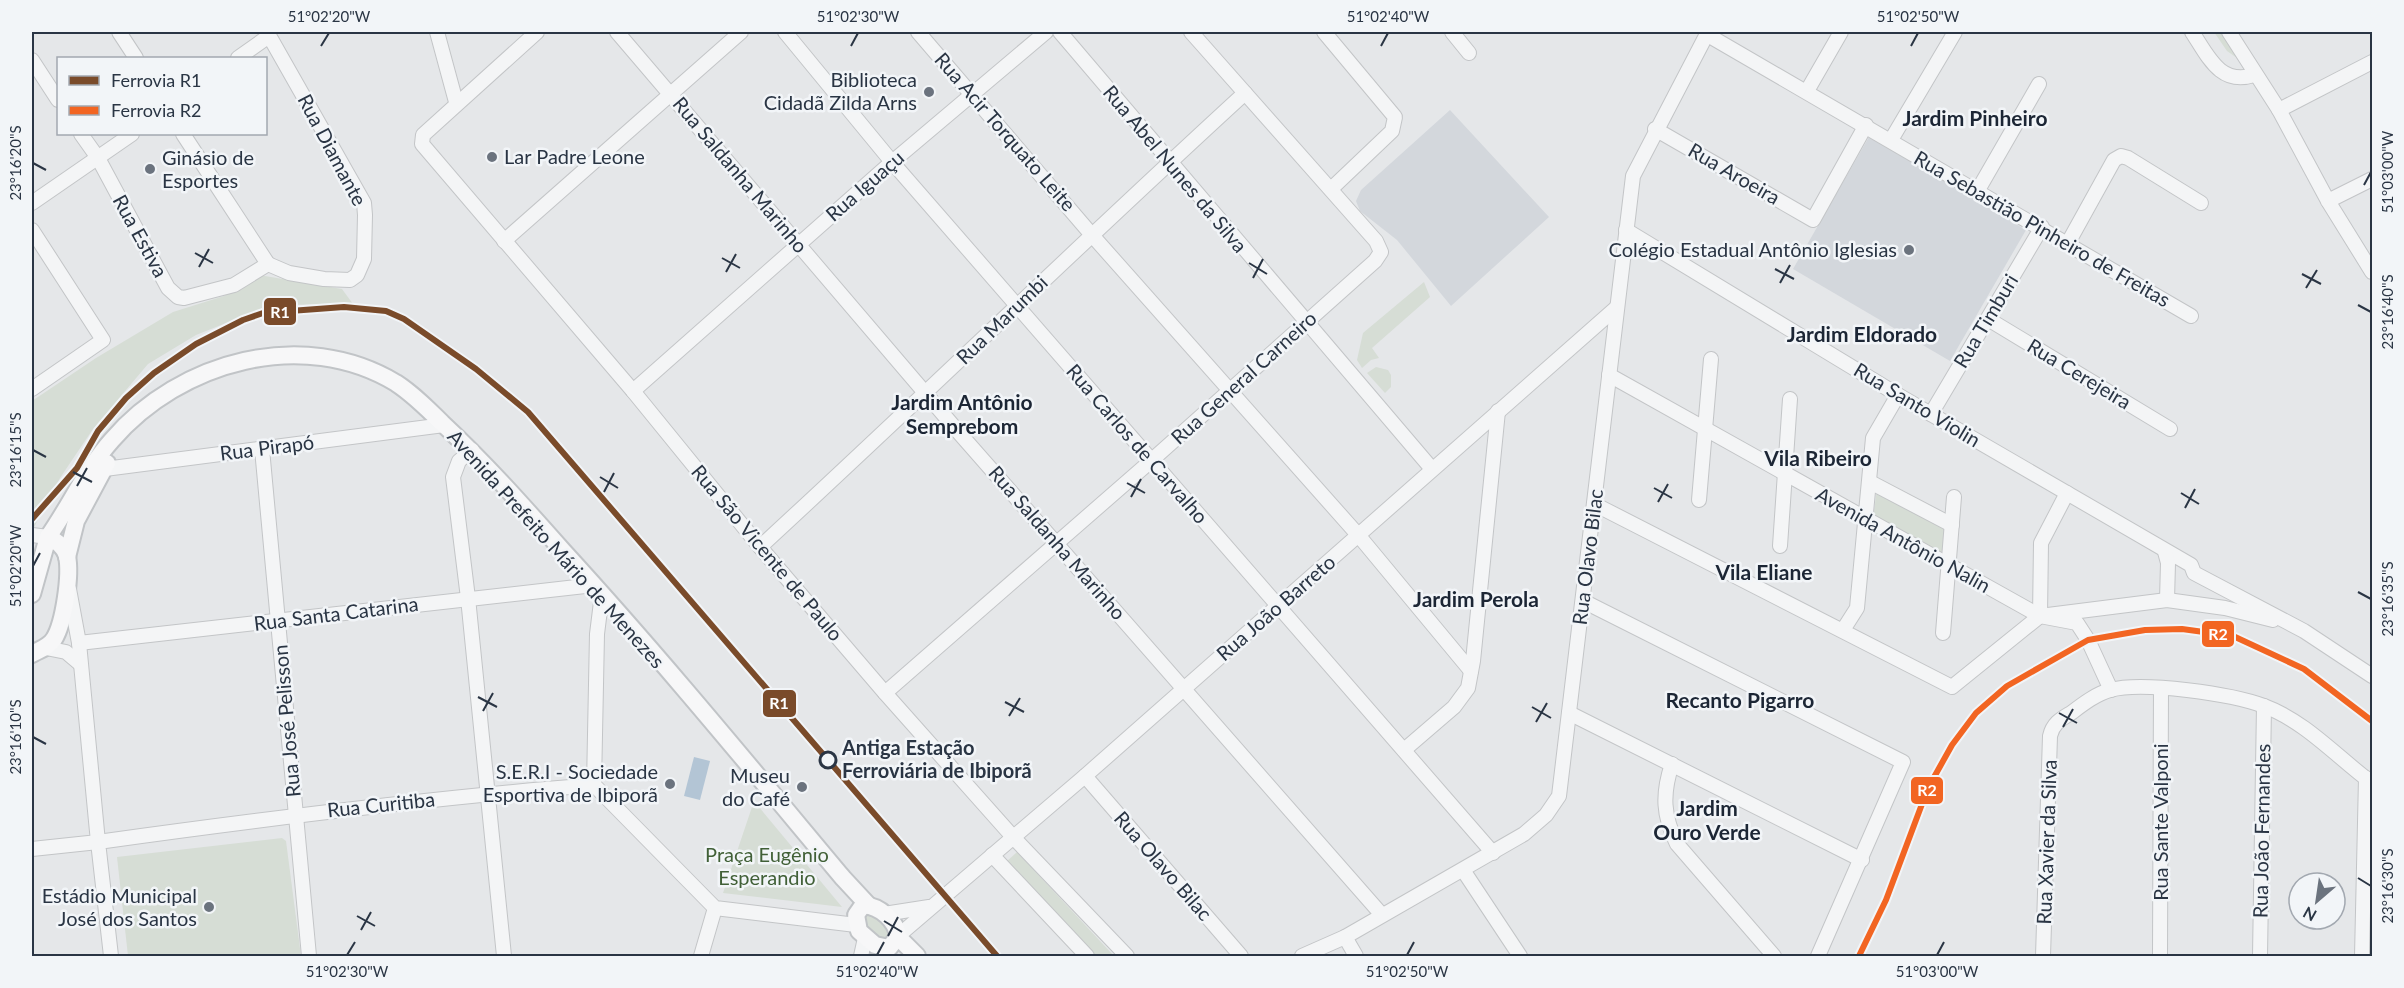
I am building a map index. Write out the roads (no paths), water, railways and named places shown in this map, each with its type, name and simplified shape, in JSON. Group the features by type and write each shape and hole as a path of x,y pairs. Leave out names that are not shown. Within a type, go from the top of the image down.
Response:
{"main road":[{"name":"Avenida Prefeito Mário de Menezes","path":"37,649 55,637 62,620 67,582 67,557 76,521 96,470 111,440 138,414 170,392 225,365 254,358 288,355 328,358 380,376 396,383 472,450 598,590 843,878 879,934 917,957"},
{"name":"Avenida Prefeito Mário de Menezes","path":"32,594 40,536 96,470"},
{"path":"40,536 58,542 67,557"}],"street":[{"path":"119,32 135,57"},
{"path":"437,32 456,102 537,32"},
{"name":"Rua Saldanha Marinho","path":"617,32 926,394 1382,915"},
{"path":"504,241 741,32"},
{"name":"Rua Carlos de Carvalho","path":"785,32 892,162 1493,853"},
{"name":"Rua Acir Torquato Leite","path":"918,32 973,93 1091,234 1359,536 1471,671"},
{"name":"Rua Iguaçu","path":"633,391 798,243 1046,32"},
{"name":"Rua Abel Nunes da Silva","path":"1060,32 1169,163 1432,469"},
{"path":"1191,32 1331,189 1392,131 1395,117 1324,32"},
{"path":"1452,32 1469,53"},
{"path":"1807,91 1841,32"},
{"path":"1891,140 1955,32"},
{"path":"2192,32 2222,72 2242,79 2254,75"},
{"path":"2229,32 2278,110 2328,201 2373,272"},
{"name":"Rua Sebastião Pinheiro de Freitas","path":"1707,33 2191,316"},
{"name":"Rua Olavo Bilac","path":"1302,957 1345,937 1524,834 1546,815 1559,796 1633,176 1655,129 1707,33"},
{"path":"239,57 268,34"},
{"name":"Rua Diamante","path":"267,264 290,273 324,279 350,280 357,275 364,259 364,203 268,34"},
{"path":"32,60 57,98"},
{"path":"2278,110 2373,62"},
{"path":"1978,190 2039,84"},
{"name":"Rua Marumbi","path":"760,548 926,394 1091,234 1245,93"},
{"name":"Rua São Vicente de Paulo","path":"456,102 421,139 422,144 633,391 760,548 885,693 1013,837 1126,957"},
{"name":"Rua Aroeira","path":"1655,129 1813,219 1866,125"},
{"name":"Rua Estiva","path":"82,135 98,158 168,288 178,297 184,298 227,287 267,264"},
{"path":"32,203 131,135"},
{"path":"184,135 267,264"},
{"path":"2068,243 2114,160 2121,156 2201,202"},
{"path":"2328,201 2373,179"},
{"name":"Rua General Carneiro","path":"885,693 1375,261 1381,248 1331,189"},
{"name":"Rua Timburi","path":"1931,414 2042,227"},
{"path":"32,230 103,340 32,389"},
{"name":"Rua Santo Violin","path":"1626,230 1931,414 2165,552 2191,565 2194,573 2304,631"},
{"name":"Rua João Barreto","path":"879,934 934,906 1617,308"},
{"name":"Rua Cerejeira","path":"1988,319 2170,429"},
{"path":"1700,500 1710,359"},
{"name":"Avenida Antônio Nalin","path":"1609,375 2040,616 2077,623"},
{"path":"1843,630 1857,608 1874,435 1899,395"},
{"path":"1780,546 1790,399"},
{"path":"1404,750 1454,707 1468,688 1498,411"},
{"name":"Rua Pirapó","path":"96,470 444,425"},
{"name":"Rua José Pelisson","path":"261,449 309,957"},
{"path":"472,450 459,461 453,477 468,598 504,957"},
{"path":"1870,482 1952,525"},
{"path":"2040,616 2041,543 2067,493"},
{"path":"1943,633 1954,497"},
{"path":"1594,504 1952,687 2040,616 2167,600 2199,603 2247,613 2304,631 2373,676"},
{"path":"2165,552 2168,578 2167,600"},
{"path":"2168,578 2191,565"},
{"path":"2199,603 2206,592 2205,579"},
{"path":"67,582 79,643 111,957"},
{"path":"598,590 594,785 715,908 879,934"},
{"name":"Rua Santa Catarina","path":"79,643 468,598 598,590"},
{"path":"1583,601 1903,762 1818,957"},
{"path":"2094,609 2077,623 2088,640 2111,690 2186,689 2264,706 2294,723 2369,780 2362,957"},
{"path":"37,649 66,652 80,663"},
{"name":"Rua Sante Valponi","path":"2160,957 2161,688"},
{"name":"Rua Xavier da Silva","path":"2043,957 2052,728 2089,700 2111,690"},
{"name":"Rua João Fernandes","path":"2260,957 2264,706"},
{"path":"1569,713 1862,860"},
{"path":"1672,764 1663,800 1667,824 1677,844 1774,957"},
{"name":"Rua Olavo Bilac","path":"1085,776 1241,957"},
{"name":"Rua Curitiba","path":"32,849 296,814 486,793 594,785"},
{"path":"992,855 1087,957"},
{"path":"1462,870 1520,957"},
{"path":"861,957 879,934 906,913 934,906"},
{"path":"701,957 715,908"},
{"path":"1345,937 1356,957"}],"water":[{"path":"694,757 710,761 700,800 684,796"}],"rail line":[{"name":"R1","path":"32,519 77,468 98,431 126,398 154,373 196,344 243,320 263,313 344,307 386,311 404,319 476,369 528,412 997,956"},
{"name":"R2","path":"1859,956 1886,900 1928,788 1952,745 1976,713 2007,686 2088,640 2145,630 2182,629 2233,636 2304,669 2372,721"}],"place":[{"name":"Biblioteca Cidadã Zilda Arns","path":"929,92"},
{"name":"Lar Padre Leone","path":"492,157"},
{"name":"Ginásio de Esportes","path":"150,169"},
{"name":"Colégio Estadual Antônio Iglesias","path":"1909,250"},
{"name":"Antiga Estação Ferroviária de Ibiporã","path":"828,760"},
{"name":"S.E.R.I - Sociedade Esportiva de Ibiporã","path":"670,784"},
{"name":"Museu do Café","path":"802,787"},
{"name":"Estádio Municipal José dos Santos","path":"209,907"}],"district":[{"name":"Jardim Pinheiro","path":"1975,119"},
{"name":"Jardim Eldorado","path":"1862,335"},
{"name":"Jardim Antônio Semprebom","path":"962,415"},
{"name":"Vila Ribeiro","path":"1818,459"},
{"name":"Vila Eliane","path":"1764,573"},
{"name":"Jardim Perola","path":"1476,600"},
{"name":"Recanto Pigarro","path":"1740,701"},
{"name":"Jardim Ouro Verde","path":"1707,821"}],"park label":[{"name":"Praça Eugênio Esperandio","path":"767,866"}]}
